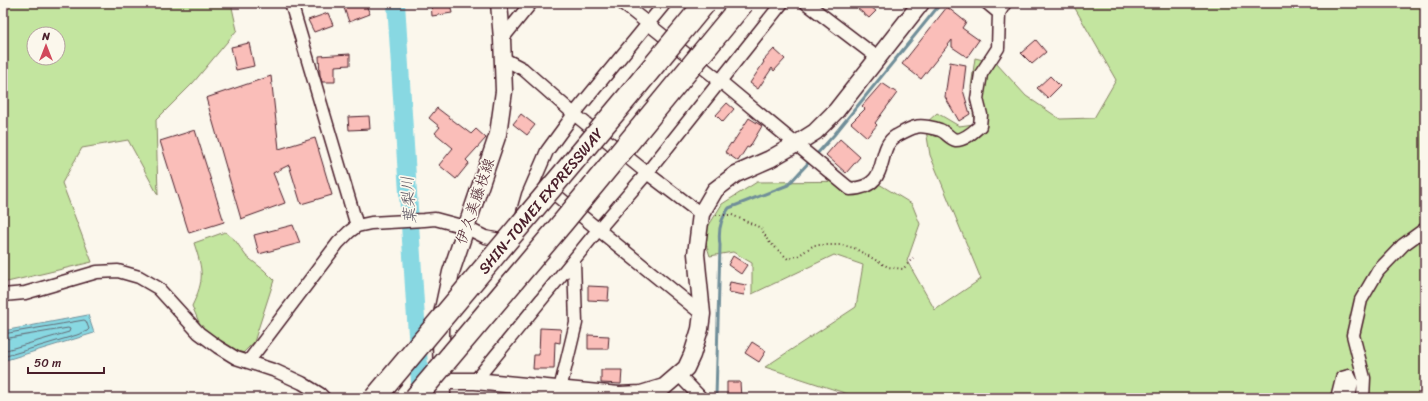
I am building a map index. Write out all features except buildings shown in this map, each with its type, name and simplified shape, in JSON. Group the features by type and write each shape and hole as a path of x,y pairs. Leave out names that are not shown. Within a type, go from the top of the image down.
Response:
{"highway":[{"name":"SHIN-TOMEI EXPRESSWAY","path":"375,398 705,3"},
{"name":"SHIN-TOMEI EXPRESSWAY","path":"415,398 569,215 743,3"}],"street":[{"path":"291,3 357,226"},
{"name":"伊久美藤枝線","path":"442,398 442,314 451,272 498,134 504,91 504,59 499,3"},
{"path":"502,39 531,3"},
{"path":"622,3 720,81 850,189 861,188 874,181 883,164 888,144 900,134 917,126 940,130 954,140 963,139 980,126 981,115 977,99 981,74 998,48 1002,8 987,3"},
{"path":"248,362 338,243 357,226 371,223 435,219 466,228 485,237 500,240 509,235 523,214 528,195 547,151 574,114 665,3"},
{"path":"475,381 598,230 647,173 782,3"},
{"path":"806,3 878,58"},
{"path":"441,381 475,381 560,393 619,395 641,394 664,387 686,368 692,355 700,329 702,314 696,254 702,214 715,190 736,174 770,159 815,132 836,111 921,3"},
{"path":"504,59 523,69 574,114 647,173 702,214"},
{"path":"535,178 702,314"},
{"path":"1363,398 1364,378 1353,335 1361,300 1378,271 1403,245 1425,229"},
{"path":"560,393 576,323 574,261"},
{"path":"3,295 26,293 97,272 118,271 140,277 158,288 199,333 236,358 276,371 296,380 320,394 324,398"},
{"path":"679,375 701,398"},
{"path":"1337,398 1342,378 1349,376 1352,382 1349,398"}],"path":[{"path":"702,214 732,215 761,228 768,241 788,259 798,256 814,245 842,245 854,248 888,267 903,269 913,258"}],"green space":[{"path":"3,3 231,3 237,30 193,83 156,120 158,195 128,140 82,148 62,183 92,262 3,283"},
{"path":"1072,3 1425,3 1425,398 860,398 765,367 856,307 863,265 834,255 752,294 752,263 733,252 710,256 703,235 722,204 757,182 874,181 912,204 920,224 907,261 935,310 981,279 930,155 925,124 937,113 959,126 974,124 971,87 975,58 996,63 1026,96 1060,119 1094,118 1116,80"},
{"path":"225,232 235,240 246,256 274,280 254,342 242,354 202,329 192,306 201,282 201,268 194,243"}],"water":[{"path":"88,315 94,333 3,361 3,331"}],"waterway":[{"name":"葉梨川","path":"396,3 421,398"},
{"path":"815,156 834,135 941,3"},
{"path":"716,398 720,225 729,208 788,185 811,160"}]}
